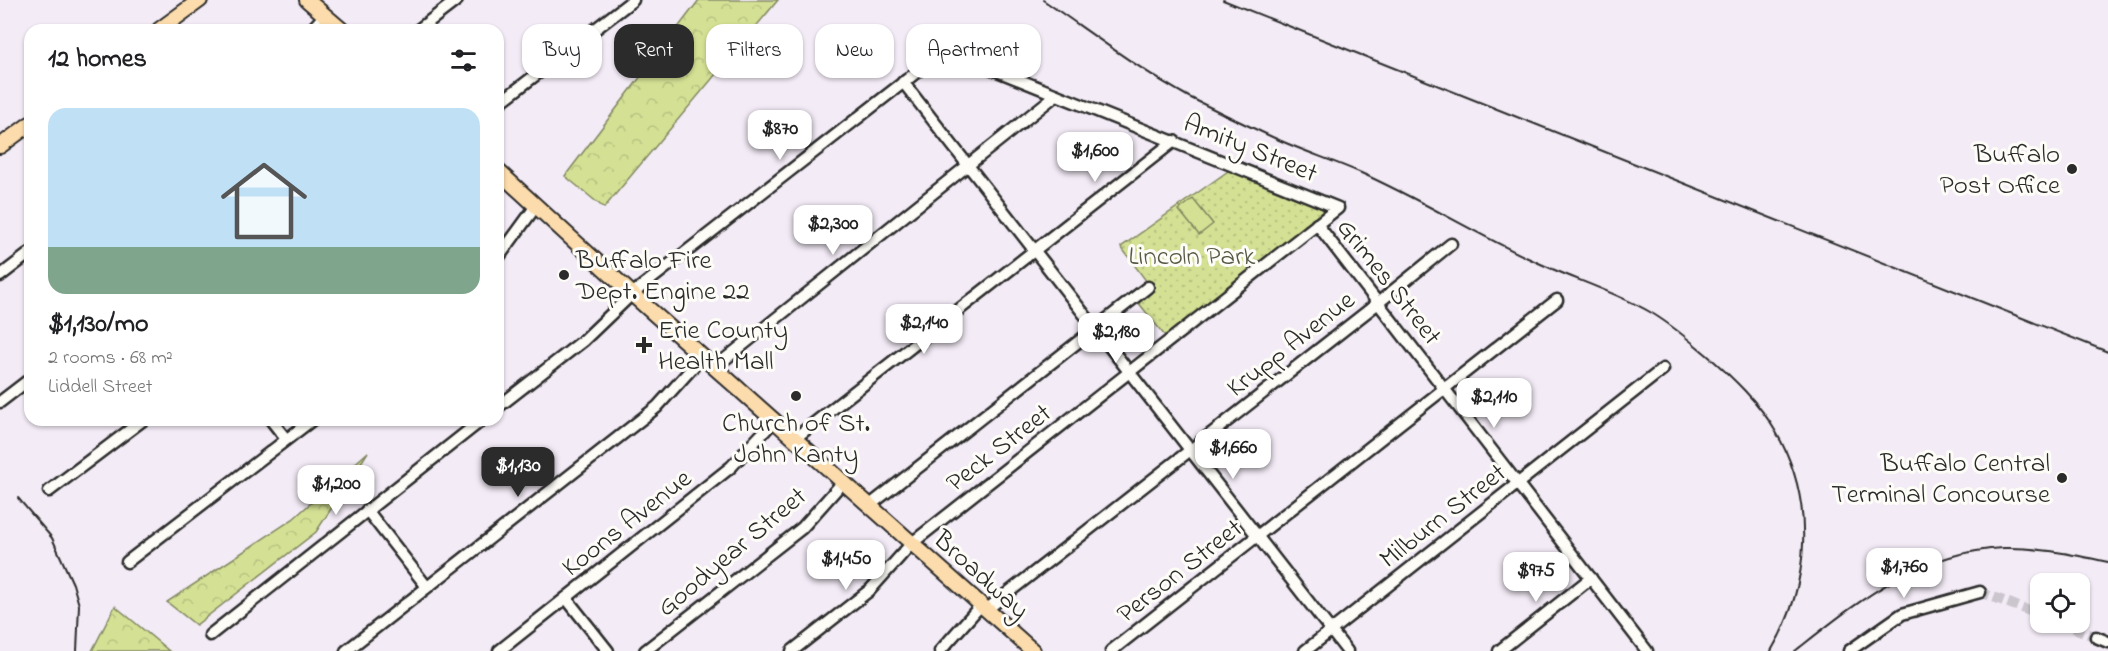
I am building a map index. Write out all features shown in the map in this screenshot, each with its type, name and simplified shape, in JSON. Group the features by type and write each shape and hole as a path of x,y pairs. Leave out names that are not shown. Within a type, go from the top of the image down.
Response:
{"main road":[{"path":"167,24 200,0"},
{"path":"307,0 335,24"},
{"path":"0,146 24,128"},
{"name":"Broadway","path":"504,177 714,368 1033,651"}],"street":[{"path":"426,24 457,0"},
{"path":"504,99 633,0"},
{"path":"317,24 325,15"},
{"name":"Amity Street","path":"903,82 945,50 1338,208"},
{"path":"504,402 584,340 632,294 903,82 1347,651"},
{"path":"714,368 1056,95"},
{"path":"795,439 1174,141"},
{"path":"504,250 536,206"},
{"name":"Peck Street","path":"792,651 870,590 912,543 1338,208"},
{"name":"Grimes Street","path":"1317,224 1647,651"},
{"name":"Krupp Avenue","path":"940,651 984,607 1191,449 1451,244"},
{"path":"0,276 24,258"},
{"path":"869,506 1148,287"},
{"name":"Person Street","path":"1111,651 1557,300"},
{"path":"346,651 657,407 702,357"},
{"name":"Milburn Street","path":"1305,651 1663,369"},
{"path":"0,402 24,384"},
{"name":"Koons Avenue","path":"499,651 731,467 774,421"},
{"path":"49,491 135,426"},
{"path":"276,426 286,439"},
{"path":"127,562 304,426"},
{"path":"210,635 474,426"},
{"name":"Goodyear Street","path":"645,651 802,528 843,482"},
{"path":"367,510 427,587"},
{"path":"1499,651 1591,578"},
{"path":"1849,651 1902,614 1980,592"},
{"path":"566,598 608,651"},
{"path":"2096,637 2108,642"}],"green space":[{"path":"699,0 778,0 758,24 706,24 706,78 713,78 604,208 565,176 640,78 694,78 694,24 681,24"},
{"name":"Lincoln Park","path":"1231,169 1330,208 1165,336 1138,302 1153,290 1121,247"},
{"path":"1193,199 1213,224 1199,235 1179,210"},
{"path":"368,452 316,532 196,625 167,602 293,519"},
{"path":"115,606 169,651 92,651"}],"tunnel":[{"path":"1980,592 2030,611"},
{"path":"2086,633 2096,637"}],"railway":[{"path":"1043,0 1133,63 1189,97 1279,140 1381,182 1530,259 1636,304 1673,327 1716,363 1762,410 1789,458 1797,485 1802,514 1803,542 1800,570 1794,598 1771,651"},
{"path":"1223,0 2108,352"},
{"path":"18,498 52,538 73,584 79,605 77,651"},
{"path":"1795,651 1843,614 1891,582 1944,559 1973,551 2017,548 2056,552 2108,562"}],"place":[{"name":"Buffalo Post Office","path":"2072,169"},
{"name":"Buffalo Fire Dept. Engine 22","path":"564,275"},
{"name":"Erie County Health Mall","path":"644,345"},
{"name":"Church of St. John Kanty","path":"796,396"},
{"name":"Buffalo Central Terminal Concourse","path":"2062,478"}]}
